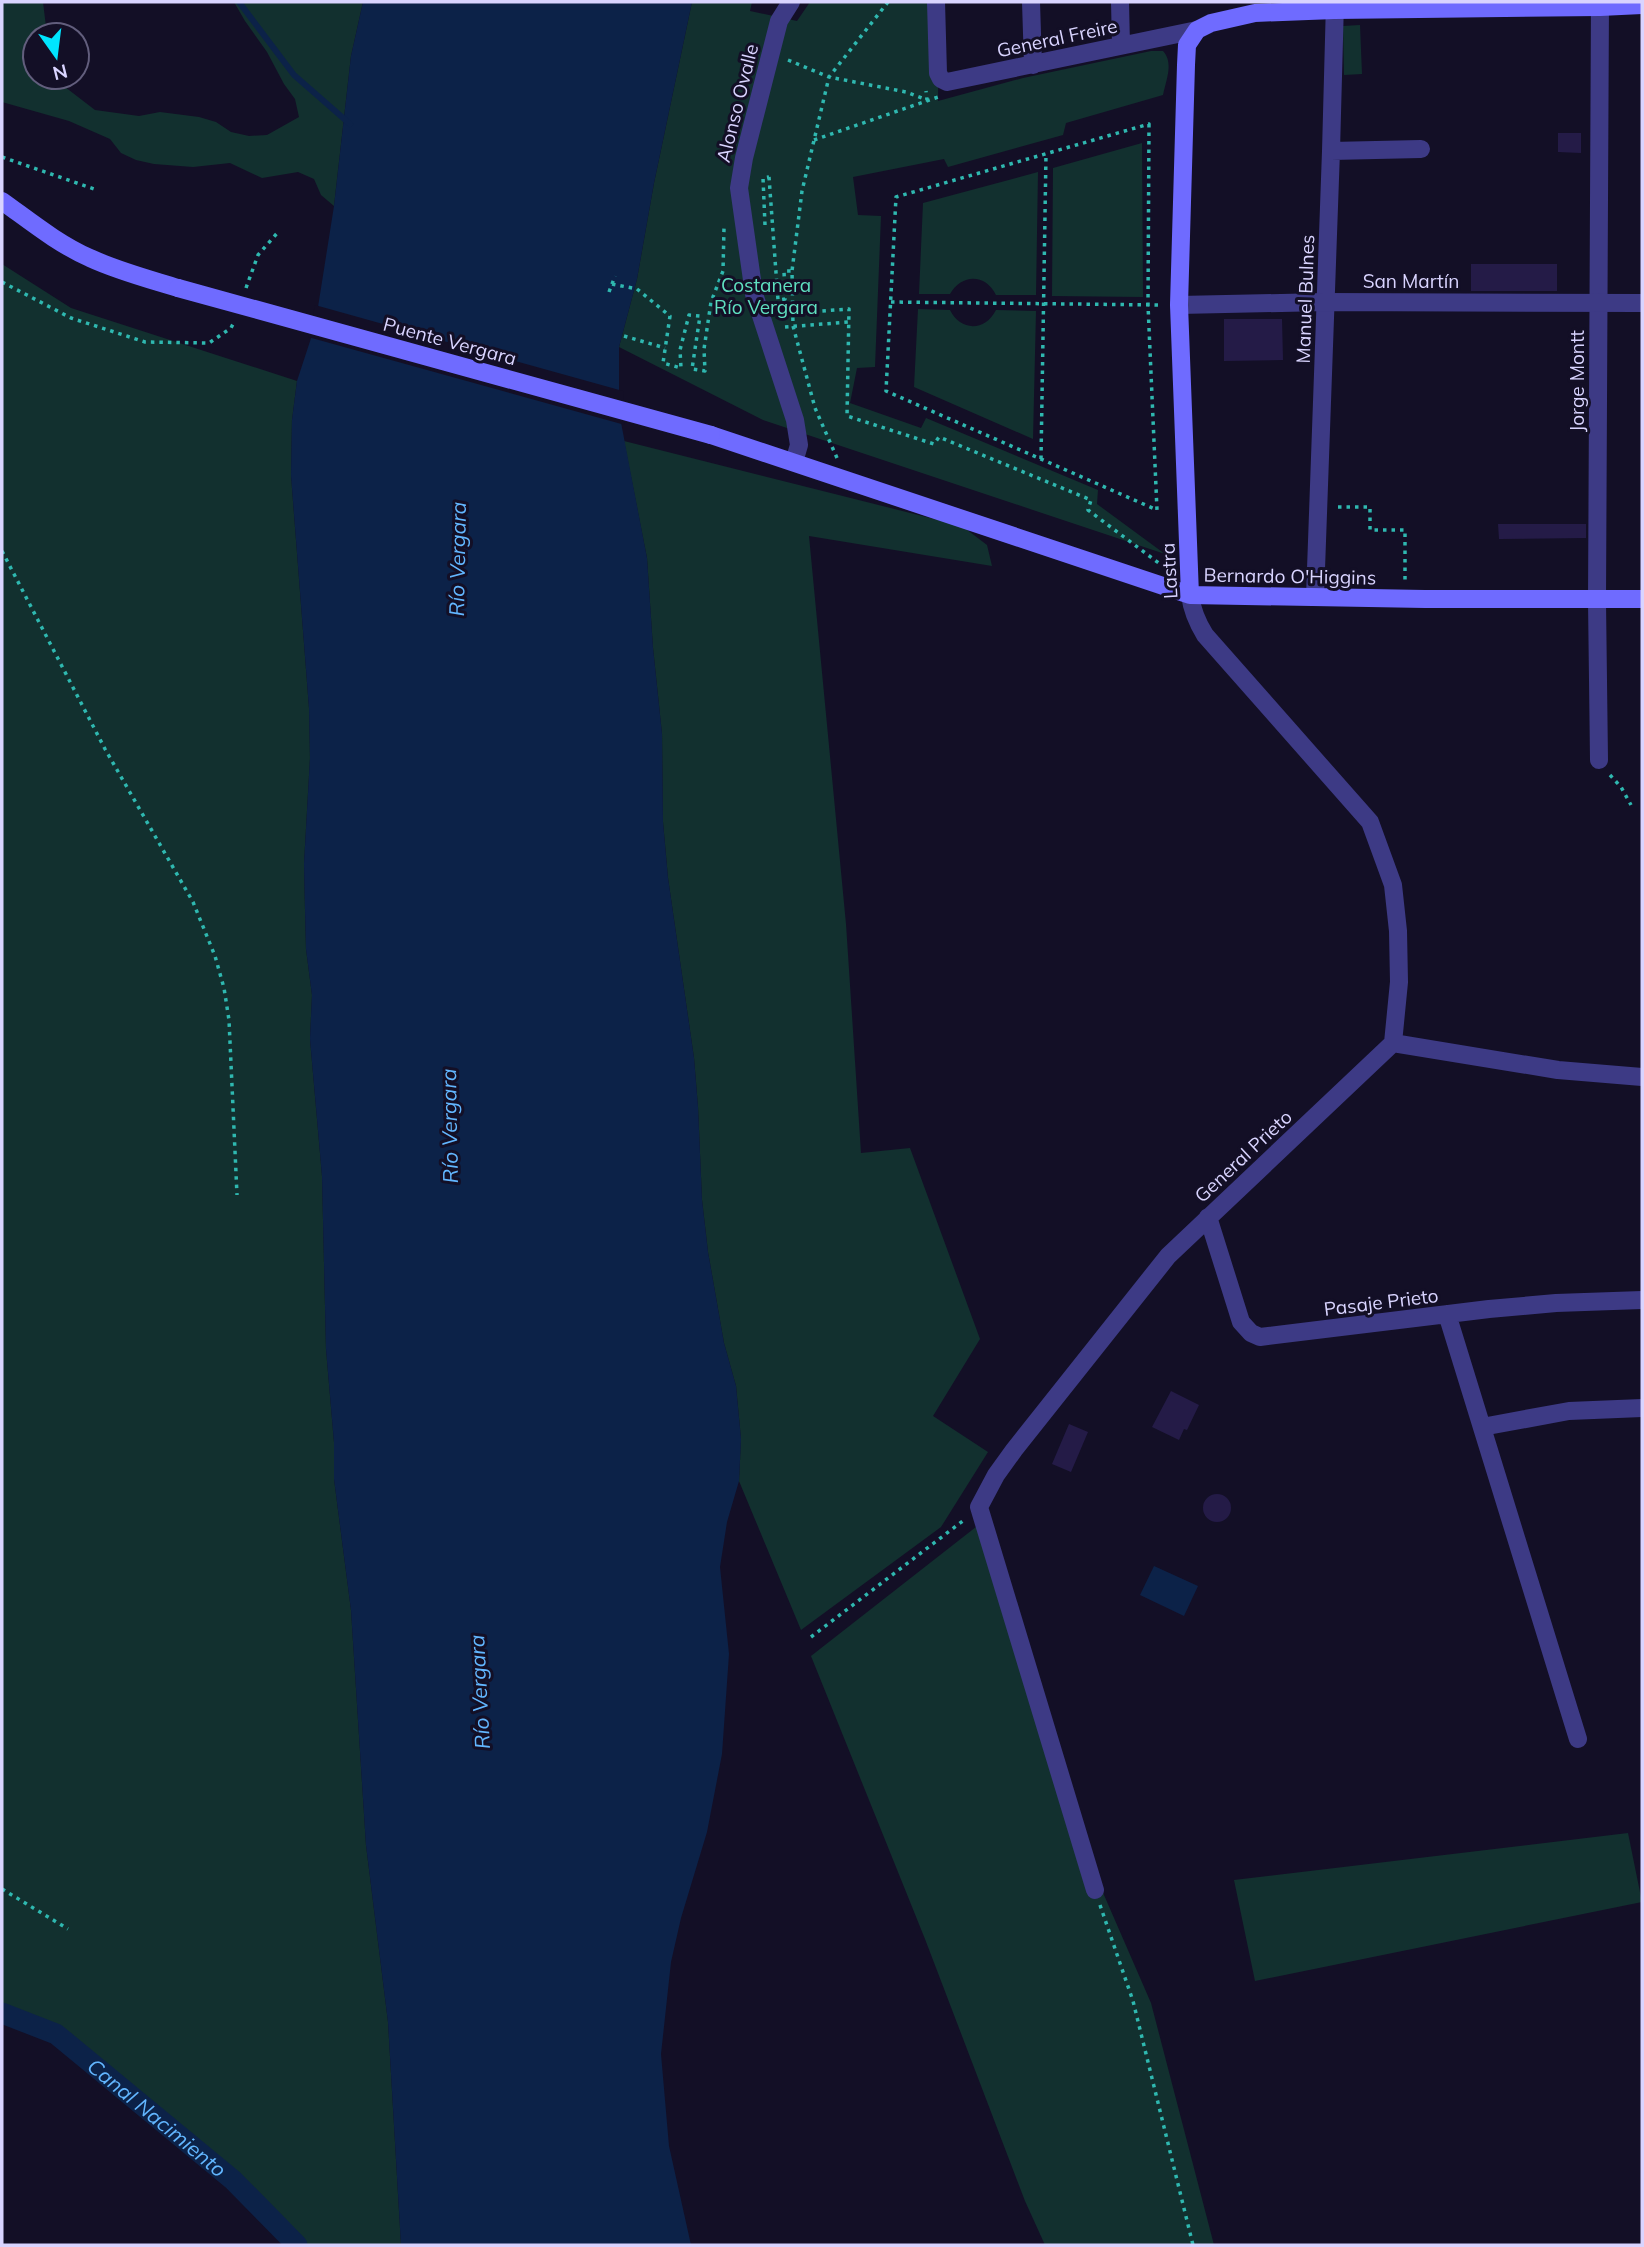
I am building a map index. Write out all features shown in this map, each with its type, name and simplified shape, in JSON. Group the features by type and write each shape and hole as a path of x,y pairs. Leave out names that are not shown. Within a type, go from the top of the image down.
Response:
{"main road":[{"name":"General Freire","path":"1197,30 1211,23 1255,13 1334,6 1642,5"},
{"name":"Lastra","path":"1190,591 1179,305 1187,45 1197,30"},
{"name":"Puente Vergara","path":"2,201 58,240 119,270 711,435"},
{"name":"Bernardo O'Higgins","path":"711,435 1190,591 1405,599 1642,599"}],"street":[{"name":"Alonso Ovalle","path":"791,2 779,22 738,188 754,295 795,420 799,445 794,462"},
{"name":"General Freire","path":"936,2 938,73 941,79 947,82 1197,30"},
{"path":"1031,2 1033,65"},
{"path":"1119,2 1121,45"},
{"name":"Jorge Montt","path":"1599,760 1597,601 1600,4"},
{"name":"Manuel Bulnes","path":"1315,597 1334,6"},
{"path":"1331,151 1421,149"},
{"name":"San Martín","path":"1179,305 1325,302 1642,303"},
{"name":"Lastra","path":"1190,591 1194,614 1205,635 1370,822 1393,885 1398,931 1399,982 1393,1043"},
{"path":"1393,1043 1558,1070 1642,1077"},
{"name":"General Prieto","path":"979,1507 996,1475 1014,1450 1168,1256 1393,1043"},
{"name":"Pasaje Prieto","path":"1208,1217 1241,1322 1255,1336 1265,1338 1556,1303 1642,1300"},
{"path":"1447,1314 1578,1739"},
{"path":"1482,1427 1569,1410 1642,1408"},
{"path":"979,1507 1095,1890"}],"path":[{"path":"846,479 815,408 793,326 792,271 802,191 829,76 888,2"},
{"path":"771,52 829,76 906,92 926,100"},
{"path":"1149,124 1148,305 1157,510 886,391 896,197 1046,154 1149,124"},
{"path":"1041,459 1046,154"},
{"path":"2,157 97,190"},
{"path":"769,177 778,300 785,299 784,271 792,271"},
{"path":"612,284 637,289 670,316 663,363 681,368 680,350 689,315 700,316 691,369 705,371 704,349 711,302 723,271 724,224 743,225"},
{"path":"245,292 258,255 279,231"},
{"path":"609,292 615,276"},
{"path":"2,282 71,318 145,342 209,343 231,328 236,316"},
{"path":"891,302 1179,305"},
{"path":"793,313 849,309 847,416 934,444 939,438 1091,500 1088,510 1190,591"},
{"path":"793,326 849,321"},
{"path":"624,336 665,348"},
{"path":"1318,507 1370,507 1370,530 1405,530 1405,599"},
{"path":"2,551 105,749 193,902 215,957 229,1020 237,1195"},
{"path":"1612,777 1631,805"},
{"path":"811,1637 954,1530 979,1507"},
{"path":"2,1889 68,1929"},
{"path":"1095,1890 1133,2001 1193,2245"}],"green space":[{"path":"2,2 43,2 45,21 21,21 21,91 70,91 95,110 139,116 160,112 199,117 216,122 231,132 249,136 267,135 299,117 295,99 234,2 363,2 351,56 334,206 321,195 314,179 298,172 262,178 230,163 193,167 136,160 121,153 110,139 69,121 2,102"},
{"name":"Costanera Río Vergara","path":"692,2 752,2 750,11 797,21 810,2 939,2 938,101 1023,78 1151,51 1163,51 1169,66 1163,95 1066,123 1063,135 948,167 944,159 853,177 858,215 881,216 875,367 857,368 850,403 921,428 926,418 1098,490 1097,504 1165,554 763,420 619,347 637,279"},
{"path":"1360,25 1362,74 1344,75 1343,26"},
{"path":"1142,143 1143,297 1052,296 1053,168"},
{"path":"1038,172 1036,295 996,295 986,283 974,279 961,282 950,294 919,294 923,203"},
{"path":"2,264 71,308 297,381 292,420 291,475 309,708 310,758 304,864 306,949 312,995 310,1039 322,1176 326,1349 334,1442 334,1479 351,1610 366,1845 388,2022 401,2245 297,2245 233,2180 56,2034 2,2013"},
{"path":"918,309 950,310 960,322 973,326 986,322 996,310 1036,311 1033,439 914,387"},
{"path":"624,441 962,526 987,545 992,566 809,536 846,924 861,1153 910,1148 980,1339 933,1416 988,1452 941,1527 801,1630 739,1481 741,1439 736,1386 724,1343 708,1252 702,1200 694,1058 668,878 663,822 662,734 647,558"},
{"path":"990,1516 1104,1895 1151,2003 1214,2245 1045,2245 1025,2201 925,1939 811,1656"},
{"path":"1628,1833 1642,1902 1255,1981 1234,1880"}],"water":[{"name":"Río Vergara","path":"363,2 692,2 637,279 619,347 619,412 647,558 662,734 663,822 668,878 694,1058 702,1200 724,1343 736,1386 741,1439 739,1481 727,1522 720,1567 729,1654 722,1754 707,1832 681,1918 671,1962 661,2054 669,2146 691,2245 401,2245 388,2022 366,1845 351,1610 334,1479 334,1442 326,1349 322,1176 310,1039 312,995 306,949 304,864 310,758 309,708 291,475 292,420 297,381 315,326 334,206 351,56"},
{"path":"1154,1566 1198,1586 1184,1616 1140,1595"}],"pier":[{"path":"315,305 623,391 625,425 308,337"}],"building":[{"path":"1558,133 1581,133 1581,153 1558,152"},
{"path":"1471,264 1557,264 1557,291 1471,291"},
{"path":"1224,319 1282,319 1283,360 1224,361"},
{"path":"1498,524 1586,524 1586,538 1499,539"},
{"path":"1171,1391 1199,1405 1179,1440 1152,1427"},
{"path":"1069,1424 1088,1432 1071,1472 1052,1464"},
{"path":"1217,1494 1227,1498 1231,1508 1227,1518 1217,1522 1207,1518 1203,1508 1207,1498"}],"waterway":[{"path":"239,2 294,75 350,124"},
{"name":"Canal Nacimiento","path":"2,2013 56,2034 233,2180 297,2245"}]}
